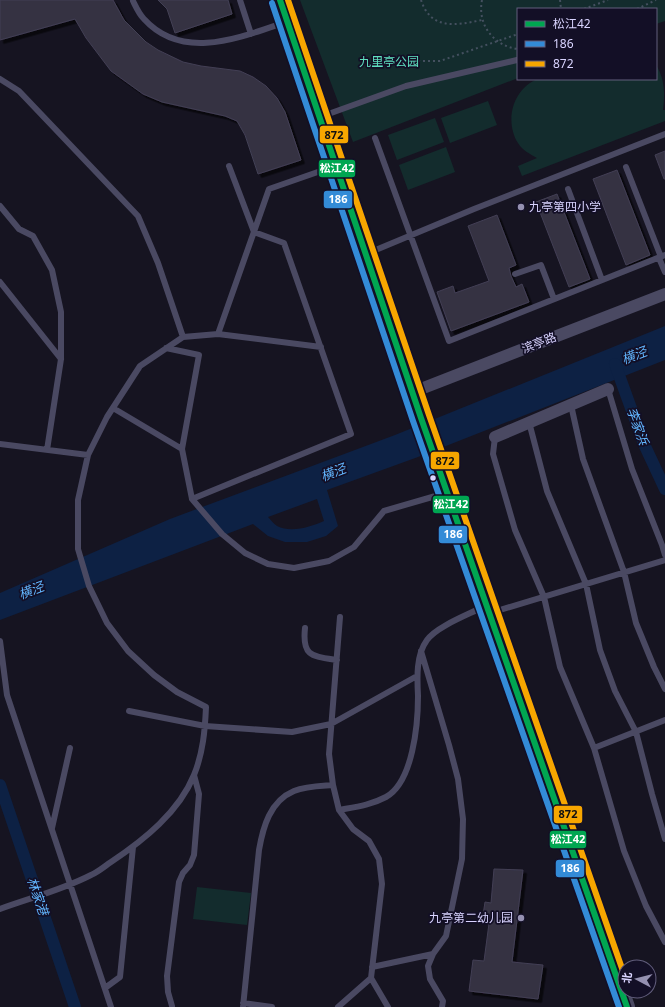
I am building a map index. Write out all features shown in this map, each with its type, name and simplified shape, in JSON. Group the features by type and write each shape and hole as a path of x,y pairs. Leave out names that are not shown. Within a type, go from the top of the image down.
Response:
{"street":[{"path":"280,0 432,449 626,1007"},
{"name":"滨亭路","path":"413,392 665,294"},
{"path":"495,437 608,389"}],"lane":[{"path":"240,0 251,34"},
{"path":"132,1 144,19 160,32 182,42 208,43 232,40 288,22"},
{"path":"320,117 406,86 517,60"},
{"path":"0,79 19,91 138,216 158,263 183,337"},
{"path":"366,254 474,208 665,134"},
{"path":"375,138 449,341 662,256"},
{"path":"192,499 351,434 284,243 254,232 229,166"},
{"path":"218,334 269,189 336,166"},
{"path":"626,167 662,256 665,272"},
{"path":"568,189 602,280"},
{"path":"0,206 19,229 33,236 52,270 61,312 61,359 47,450"},
{"path":"515,274 541,265 554,299"},
{"path":"0,282 61,359"},
{"path":"0,909 57,890 92,875 133,847 156,827 180,801 194,775 203,746 206,707 177,692 154,675 128,651 107,623 89,586 78,549 78,500 88,455 113,408 140,366 183,337 218,334 321,347"},
{"path":"166,348 199,355 182,449 192,499 222,534 244,553 268,564 294,568 322,563 354,547 384,511 447,492"},
{"path":"608,389 632,469 665,555"},
{"path":"571,405 583,459 624,572 636,623 654,667 665,689"},
{"path":"113,408 182,449"},
{"path":"529,422 547,490 586,584 600,650 614,691 636,732 665,839"},
{"path":"495,437 493,454 515,530 544,597 560,667 594,748 624,851 646,906 665,942"},
{"path":"0,444 88,455"},
{"path":"339,810 370,804 387,797 400,784 408,764 415,737 418,709 418,676 421,651 428,639 438,630 488,609 544,597 665,560"},
{"path":"338,1007 370,978 382,884 379,859 369,841 353,829 339,810 333,785 330,754 340,617"},
{"path":"305,628 305,647 311,654 320,658 336,660"},
{"path":"0,641 7,696 111,1007"},
{"path":"421,651 458,779 463,819 462,859 446,936 433,954 428,966 430,979 443,1001 442,1007"},
{"path":"129,711 205,726 292,732 332,724 418,676"},
{"path":"594,748 665,720"},
{"path":"52,830 70,748"},
{"path":"172,1006 168,992 167,976 180,882 183,873 190,865 194,855 200,794 194,775"},
{"path":"272,1007 243,1005 259,850 263,831 270,813 280,800 294,791 309,787 333,785"},
{"path":"105,988 120,977 133,847"},
{"path":"372,967 433,954"},
{"path":"370,978 388,1007"}],"path":[{"path":"422,0 424,8 430,16 448,25 482,20"},
{"path":"482,0 482,20 488,32 496,42 509,48 517,49"},
{"path":"587,8 608,0"},
{"path":"639,8 656,0"},
{"path":"420,9 424,8"},
{"path":"410,56 420,61 440,61 517,34"}],"green space":[{"name":"九里亭公园","path":"300,0 665,0 665,21 657,24 657,8 517,8 517,78 353,142"},
{"path":"657,67 664,87 663,110 665,110 665,121 522,176 518,166 537,158 524,150 518,143 512,125 512,115 513,106 517,97 529,83 536,80 657,80"},
{"path":"488,101 497,125 450,143 441,118"},
{"path":"435,118 444,142 397,160 388,135"},
{"path":"446,147 455,172 408,190 399,165"},
{"path":"197,887 251,893 247,925 193,919"}],"water":[{"name":"横泾","path":"665,326 665,360 418,457 327,490 338,526 326,536 307,542 285,542 268,536 253,524 0,620 0,593 170,519 395,435","holes":["317,499 324,521 307,527 288,529 277,526 268,517"]}],"building":[{"path":"0,0 113,0 124,20 146,42 158,50 183,62 240,71 253,77 266,86 277,98 285,112 301,160 258,174 245,135 237,121 225,116 162,102 143,94 111,71 86,38 75,19 0,40"},
{"path":"158,0 228,0 232,14 175,33 167,9"},
{"path":"665,151 665,179 664,179 655,155"},
{"path":"617,170 650,255 626,265 593,179"},
{"path":"557,194 590,279 569,287 536,202"},
{"path":"497,215 516,265 509,268 511,276 516,287 522,284 529,302 451,331 437,292 453,286 455,293 489,281 468,226"},
{"path":"494,869 523,870 512,962 543,965 538,999 469,991 473,960 484,961 490,916 483,915 485,902 491,903"}],"waterway":[{"name":"李家浜","path":"615,364 644,444 665,489"},
{"name":"林家港","path":"0,785 75,1007"}],"transit line":[{"name":"松江42","path":"280,0 421,418 627,1007"},
{"name":"872","path":"288,0 429,415 619,959"},
{"name":"186","path":"272,3 413,421 619,1007"}],"place":[{"name":"九亭第四小学","path":"521,207"},
{"name":"九亭第二幼儿园","path":"521,918"}]}
